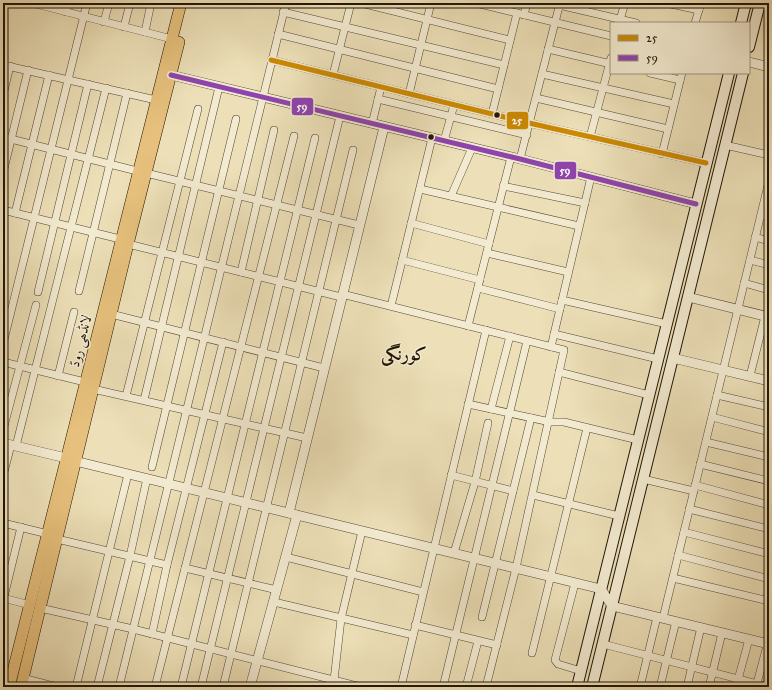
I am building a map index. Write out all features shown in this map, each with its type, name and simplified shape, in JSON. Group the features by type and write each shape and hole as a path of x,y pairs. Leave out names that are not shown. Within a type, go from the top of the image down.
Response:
{"main road":[{"name":"لانڈھی روڈ","path":"142,172 156,100 181,3"},
{"name":"لانڈھی روڈ","path":"22,683 35,606 124,241 142,172 171,75 189,3"},
{"path":"741,22 746,3"},
{"path":"750,43 760,3"},
{"path":"577,687 729,74"},
{"path":"592,687 743,74"},
{"name":"لانڈھی روڈ","path":"89,386 111,314 124,241"},
{"name":"لانڈھی روڈ","path":"9,687 8,674 35,606"}],"street":[{"path":"32,3 46,5 84,17 172,39"},
{"path":"66,12 68,3"},
{"path":"3,344 87,3"},
{"path":"104,22 109,3"},
{"path":"124,27 130,3"},
{"path":"145,32 151,3"},
{"path":"119,687 286,3"},
{"path":"333,75 351,3"},
{"path":"364,3 510,40"},
{"path":"409,94 422,46 431,3"},
{"path":"476,3 610,36"},
{"path":"492,114 510,40 521,14 528,3"},
{"path":"520,159 559,4 620,21 625,3"},
{"path":"666,3 700,6 695,22"},
{"path":"283,12 504,65"},
{"path":"278,34 498,89"},
{"path":"548,49 610,62"},
{"path":"272,60 454,105 706,163"},
{"path":"750,62 769,67"},
{"path":"3,95 7,65 156,100"},
{"path":"590,137 610,66"},
{"path":"3,174 28,70"},
{"path":"542,74 674,104"},
{"path":"658,74 681,77 662,154"},
{"path":"15,213 33,145 49,75"},
{"path":"171,75 520,159 696,204"},
{"path":"38,292 88,84"},
{"path":"144,400 178,257 197,186 219,87"},
{"path":"372,124 381,87"},
{"path":"3,476 10,445 35,370 106,88"},
{"path":"79,291 128,93"},
{"path":"536,98 668,129"},
{"path":"378,99 527,135"},
{"path":"444,141 454,105"},
{"path":"126,396 198,109"},
{"path":"201,687 340,116"},
{"path":"152,467 236,119"},
{"path":"250,687 286,557 307,438 384,127"},
{"path":"241,272 274,130"},
{"path":"155,687 294,136"},
{"path":"3,137 180,182 359,225"},
{"path":"181,687 315,138"},
{"path":"390,306 432,138"},
{"path":"725,145 769,155"},
{"path":"451,196 472,148"},
{"path":"223,687 232,655 248,583 353,150"},
{"path":"468,326 511,157"},
{"path":"551,347 591,177"},
{"path":"640,687 647,656 672,578 684,532 769,181"},
{"path":"504,186 585,203"},
{"path":"420,189 579,226"},
{"path":"3,210 93,232 221,268 390,306 564,350 550,412 550,422 516,568 486,687"},
{"path":"761,215 769,217"},
{"path":"411,223 489,244"},
{"path":"755,237 769,241"},
{"path":"487,253 568,272"},
{"path":"402,260 480,280"},
{"path":"750,260 769,265"},
{"path":"744,283 769,290"},
{"path":"478,288 560,309"},
{"path":"688,297 767,317 750,376"},
{"path":"562,300 667,324"},
{"path":"3,430 36,305"},
{"path":"58,376 74,312"},
{"path":"111,314 161,328 204,337 324,368"},
{"path":"400,687 486,330"},
{"path":"554,334 658,359"},
{"path":"491,409 510,336"},
{"path":"443,687 527,340"},
{"path":"152,634 167,565 224,342"},
{"path":"673,358 769,381"},
{"path":"3,362 126,396 307,438"},
{"path":"559,372 649,395"},
{"path":"717,395 769,407"},
{"path":"468,404 550,422 564,422 638,440"},
{"path":"712,417 769,432"},
{"path":"482,617 531,418"},
{"path":"454,553 475,482 488,423"},
{"path":"532,652 588,428"},
{"path":"706,442 769,457"},
{"path":"10,445 601,589 612,606 722,633 769,642 756,685"},
{"path":"700,464 769,480"},
{"path":"76,687 128,474"},
{"path":"451,475 513,491"},
{"path":"97,687 130,556 147,478"},
{"path":"644,479 694,488 769,506"},
{"path":"533,495 619,516"},
{"path":"689,509 769,529"},
{"path":"3,523 167,565"},
{"path":"21,527 3,600 113,624 257,662 361,687"},
{"path":"334,680 341,619 362,531"},
{"path":"684,532 769,554"},
{"path":"678,555 769,579"},
{"path":"286,557 423,592"},
{"path":"185,568 278,590"},
{"path":"672,578 769,601"},
{"path":"575,583 556,660 558,664 581,671"},
{"path":"274,602 413,635"},
{"path":"660,687 676,621"},
{"path":"415,626 497,645"},
{"path":"687,687 701,627"},
{"path":"709,687 722,633"},
{"path":"736,687 749,639"},
{"path":"466,687 478,641"},
{"path":"603,644 713,672 756,685 769,687"},
{"path":"22,683 54,687"}],"transit line":[{"name":"25","path":"271,60 529,123 706,163"},
{"name":"59","path":"171,75 520,159 696,204"}],"district":[{"name":"کورنگی","path":"404,354"}]}
